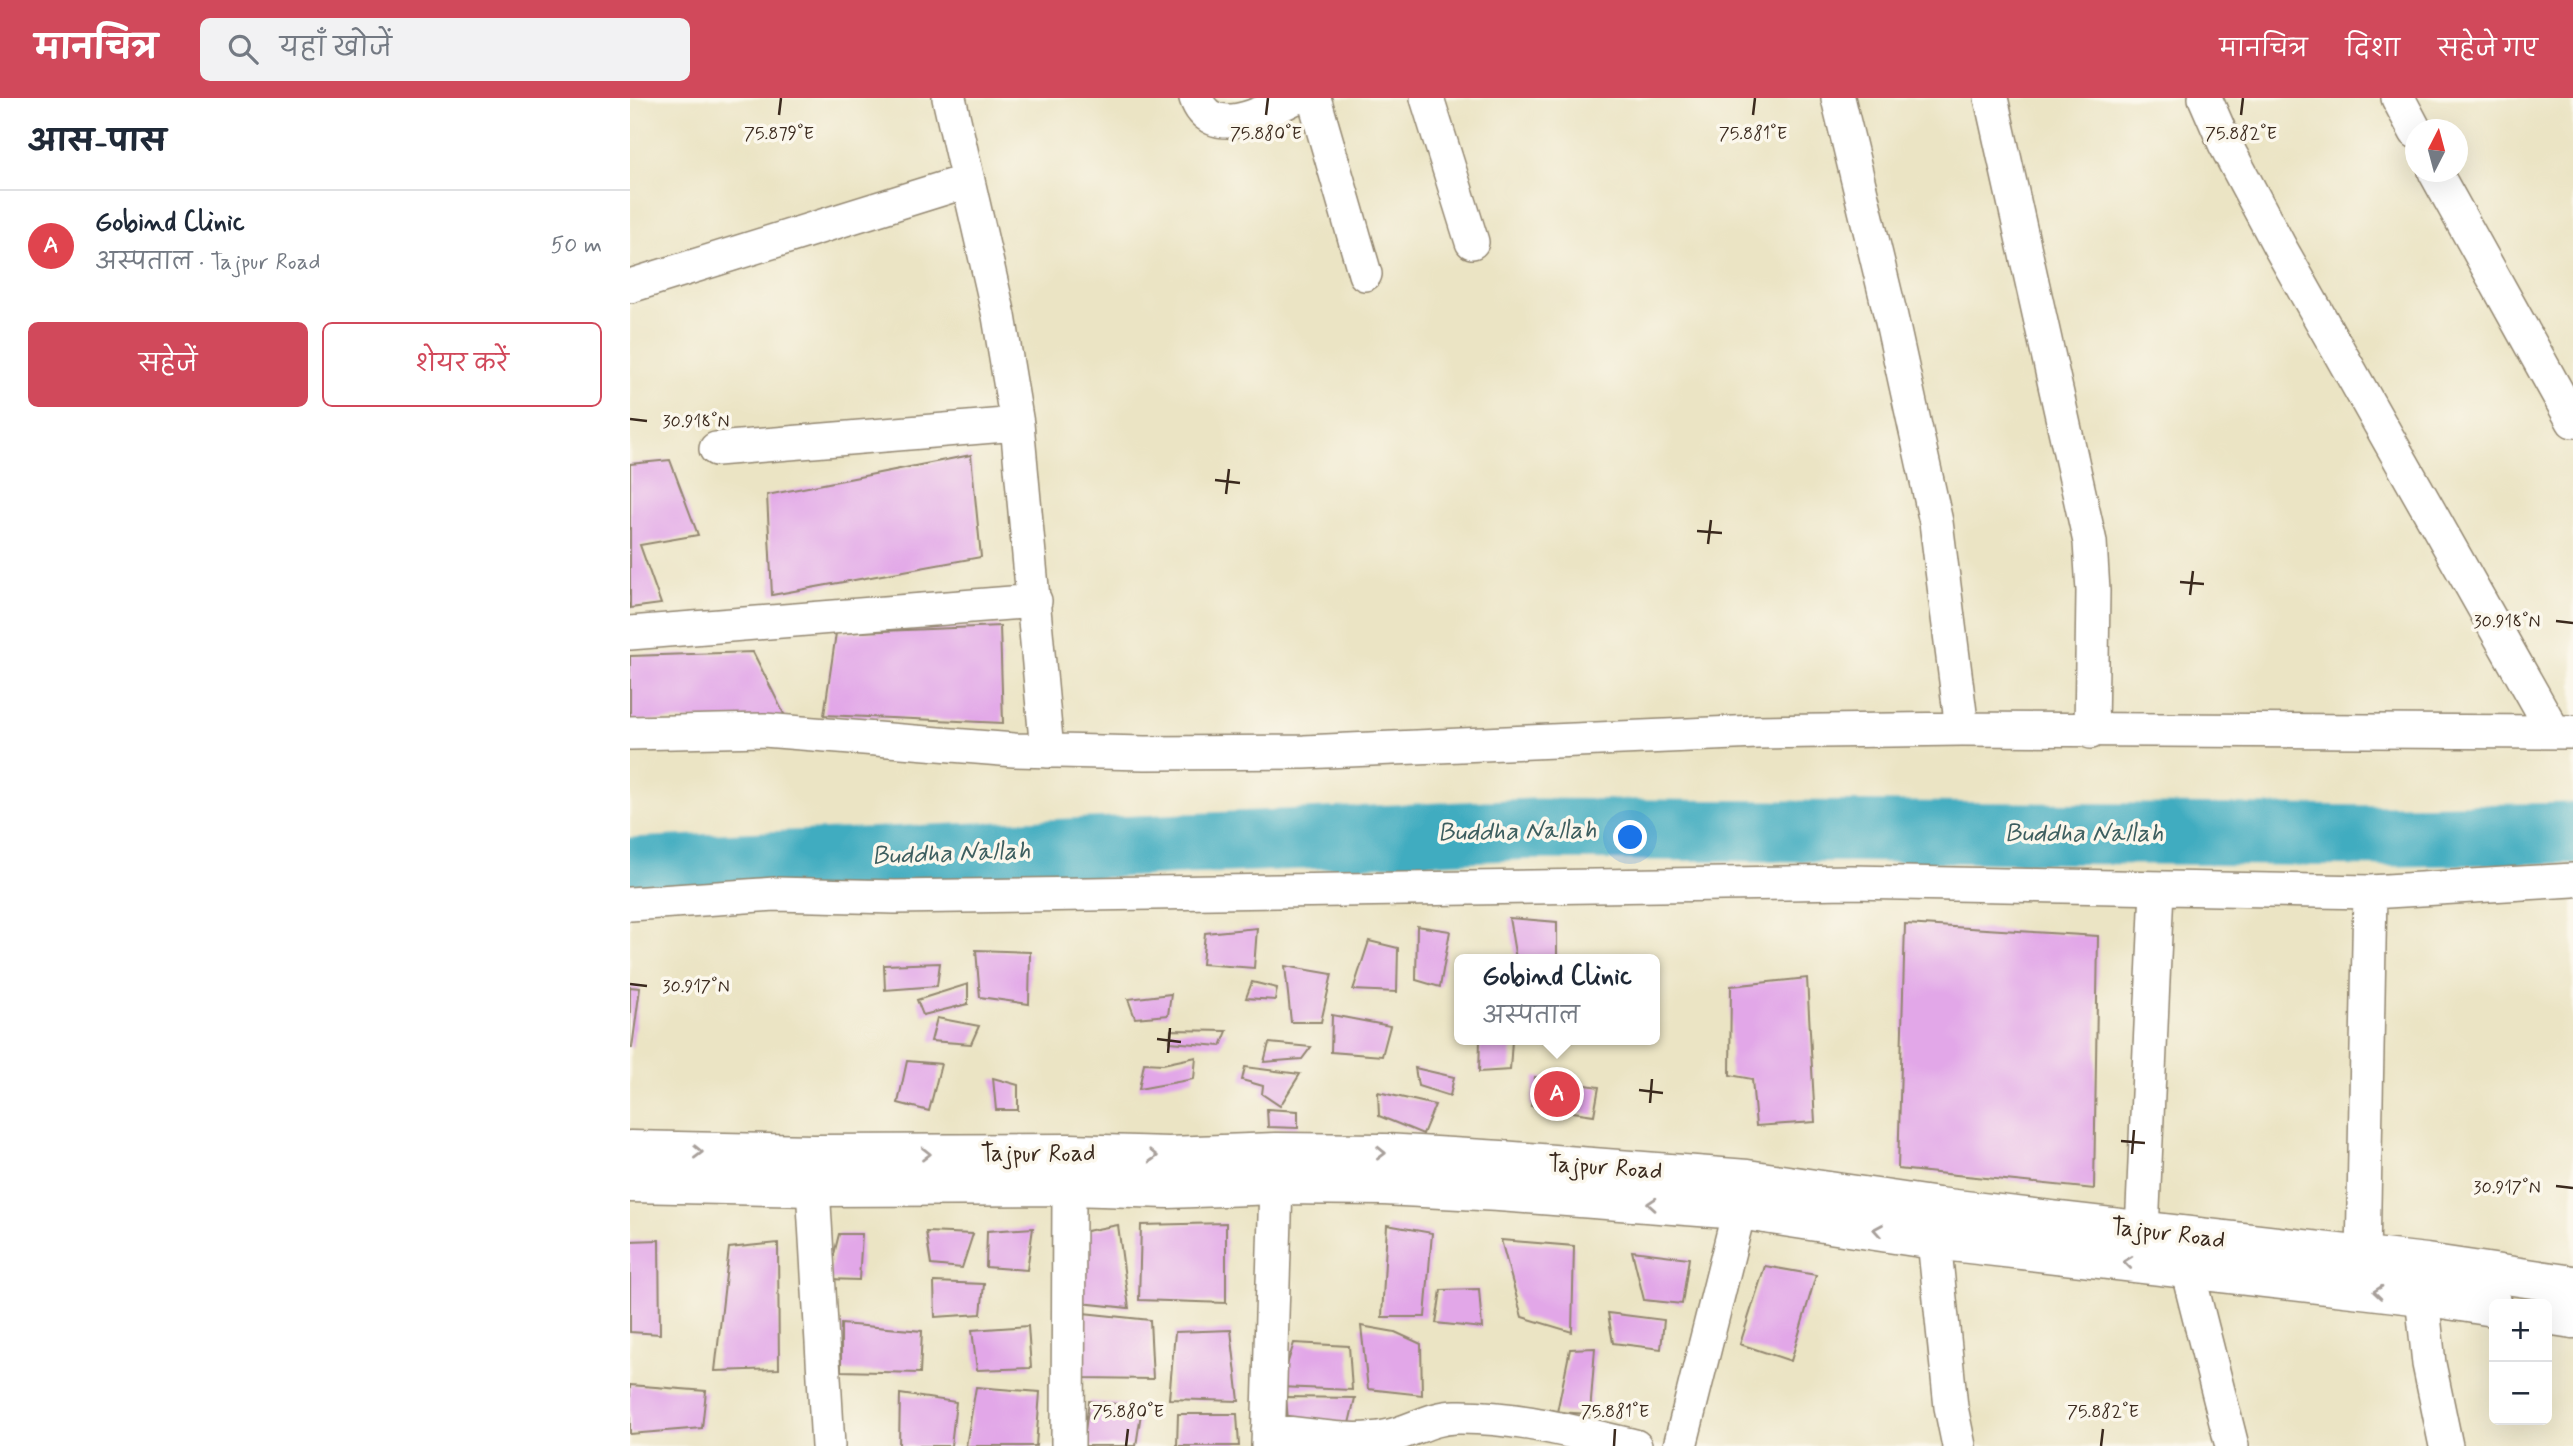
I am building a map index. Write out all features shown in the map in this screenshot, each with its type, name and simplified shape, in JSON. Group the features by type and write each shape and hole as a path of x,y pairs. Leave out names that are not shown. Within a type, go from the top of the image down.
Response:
{"main road":[{"name":"Tajpur Road","path":"630,1150 1168,1156 1385,1153 1743,1195 1934,1240 2422,1296 2489,1306"},
{"name":"Tajpur Road","path":"630,1183 1168,1189 1276,1185 1384,1186 1743,1195 1938,1207 2426,1263 2573,1286"},
{"path":"2552,1316 2573,1319"}],"street":[{"path":"949,98 999,316 1017,424 1047,751"},
{"path":"1196,98 1200,108 1209,117 1238,121 1262,114 1294,98"},
{"path":"1314,98 1365,274"},
{"path":"1427,98 1472,242"},
{"path":"1838,98 1891,317 1936,522 1962,729"},
{"path":"1991,98 2090,542 2093,591 2091,732"},
{"path":"2205,98 2225,144 2281,248 2564,732"},
{"path":"2398,98 2409,119"},
{"path":"630,286 967,181"},
{"path":"2441,182 2573,421"},
{"path":"716,449 1017,424"},
{"path":"630,633 1035,601"},
{"path":"630,733 764,730 1047,751 1304,752 1757,732 1962,729 2091,732 2564,732"},
{"path":"630,904 775,894 895,897 1851,882 2370,892 2573,880"},
{"path":"2142,1230 2157,889"},
{"path":"2363,1256 2370,892"},
{"path":"1276,1185 1268,1438 1367,1440 1388,1437 1432,1421 1454,1417 1511,1419 1635,1446"},
{"path":"1068,1446 1069,1186"},
{"path":"813,1187 828,1446"},
{"path":"1680,1446 1743,1195"},
{"path":"1934,1240 1951,1407 1959,1446"},
{"path":"2187,1269 2232,1446"},
{"path":"2422,1296 2429,1364 2446,1446"}],"building":[{"path":"971,455 981,557 772,595 767,495"},
{"path":"670,460 698,535 640,545 661,604 630,608 630,464"},
{"path":"1000,626 1003,723 824,715 836,633"},
{"path":"753,652 786,718 630,721 630,656"},
{"path":"1509,918 1557,922 1557,954 1515,954"},
{"path":"1905,924 2098,936 2094,1189 1898,1169"},
{"path":"1417,926 1450,931 1440,987 1416,980"},
{"path":"1257,928 1254,968 1202,964 1205,933"},
{"path":"1369,941 1398,948 1397,992 1353,990"},
{"path":"976,950 1030,952 1029,1004 980,997"},
{"path":"940,963 937,986 885,990 884,965"},
{"path":"1285,966 1332,974 1321,1022 1291,1022"},
{"path":"1807,978 1815,1122 1756,1126 1752,1079 1730,1075 1731,986"},
{"path":"1252,982 1277,988 1275,1000 1246,998"},
{"path":"968,984 968,1004 923,1015 917,1000"},
{"path":"630,987 640,988 632,1048 630,1048"},
{"path":"1171,994 1168,1015 1135,1018 1128,999"},
{"path":"1332,1015 1390,1026 1382,1056 1331,1052"},
{"path":"937,1018 979,1026 971,1044 931,1041"},
{"path":"1171,1030 1227,1031 1221,1046 1170,1042"},
{"path":"1269,1043 1311,1047 1302,1059 1264,1062"},
{"path":"1480,1045 1512,1045 1510,1070 1479,1072"},
{"path":"1196,1057 1194,1079 1139,1089 1144,1063 1163,1064"},
{"path":"907,1061 941,1064 929,1111 898,1103"},
{"path":"1245,1067 1300,1074 1280,1106 1262,1094 1263,1086 1242,1080"},
{"path":"1415,1068 1454,1077 1450,1096 1418,1086"},
{"path":"1535,1077 1599,1087 1594,1115 1531,1106"},
{"path":"993,1078 1018,1085 1018,1110 996,1110"},
{"path":"1378,1092 1435,1105 1423,1134 1379,1116"},
{"path":"1267,1109 1298,1111 1298,1128 1268,1127"},
{"path":"1226,1223 1226,1303 1139,1300 1141,1225"},
{"path":"1118,1225 1129,1308 1081,1303 1081,1232"},
{"path":"1387,1225 1432,1233 1425,1317 1382,1317"},
{"path":"1033,1228 1027,1270 986,1267 987,1231"},
{"path":"926,1232 973,1234 962,1268 931,1265"},
{"path":"839,1234 862,1234 859,1280 828,1279"},
{"path":"659,1240 660,1334 630,1332 630,1241"},
{"path":"1501,1240 1574,1246 1572,1332 1522,1317"},
{"path":"778,1243 779,1369 715,1371 729,1248"},
{"path":"1632,1251 1689,1258 1682,1304 1644,1300"},
{"path":"1765,1266 1816,1275 1791,1361 1740,1344"},
{"path":"934,1282 984,1284 981,1314 935,1317"},
{"path":"1479,1289 1482,1328 1436,1323 1441,1290"},
{"path":"1083,1313 1150,1320 1153,1379 1084,1378"},
{"path":"1608,1313 1664,1320 1661,1349 1613,1343"},
{"path":"841,1324 922,1331 920,1373 841,1371"},
{"path":"1028,1326 1031,1368 977,1370 972,1330"},
{"path":"1361,1326 1395,1332 1421,1344 1422,1395 1368,1389"},
{"path":"1231,1330 1239,1401 1169,1399 1175,1332"},
{"path":"1294,1343 1349,1346 1352,1390 1280,1387"},
{"path":"1595,1348 1590,1414 1557,1412 1570,1349"},
{"path":"630,1385 706,1391 702,1428 630,1434"},
{"path":"976,1387 1040,1392 1036,1446 966,1446"},
{"path":"900,1394 956,1402 951,1446 899,1446"},
{"path":"1286,1397 1355,1398 1348,1428 1288,1420"},
{"path":"1089,1401 1142,1407 1136,1446 1083,1446"},
{"path":"1178,1414 1237,1414 1239,1446 1177,1446"}],"waterway":[{"name":"Buddha Nallah","path":"630,868 1533,829 2399,836 2573,833"}],"place":[{"name":"Gobind Clinic","path":"1557,1094"}]}
